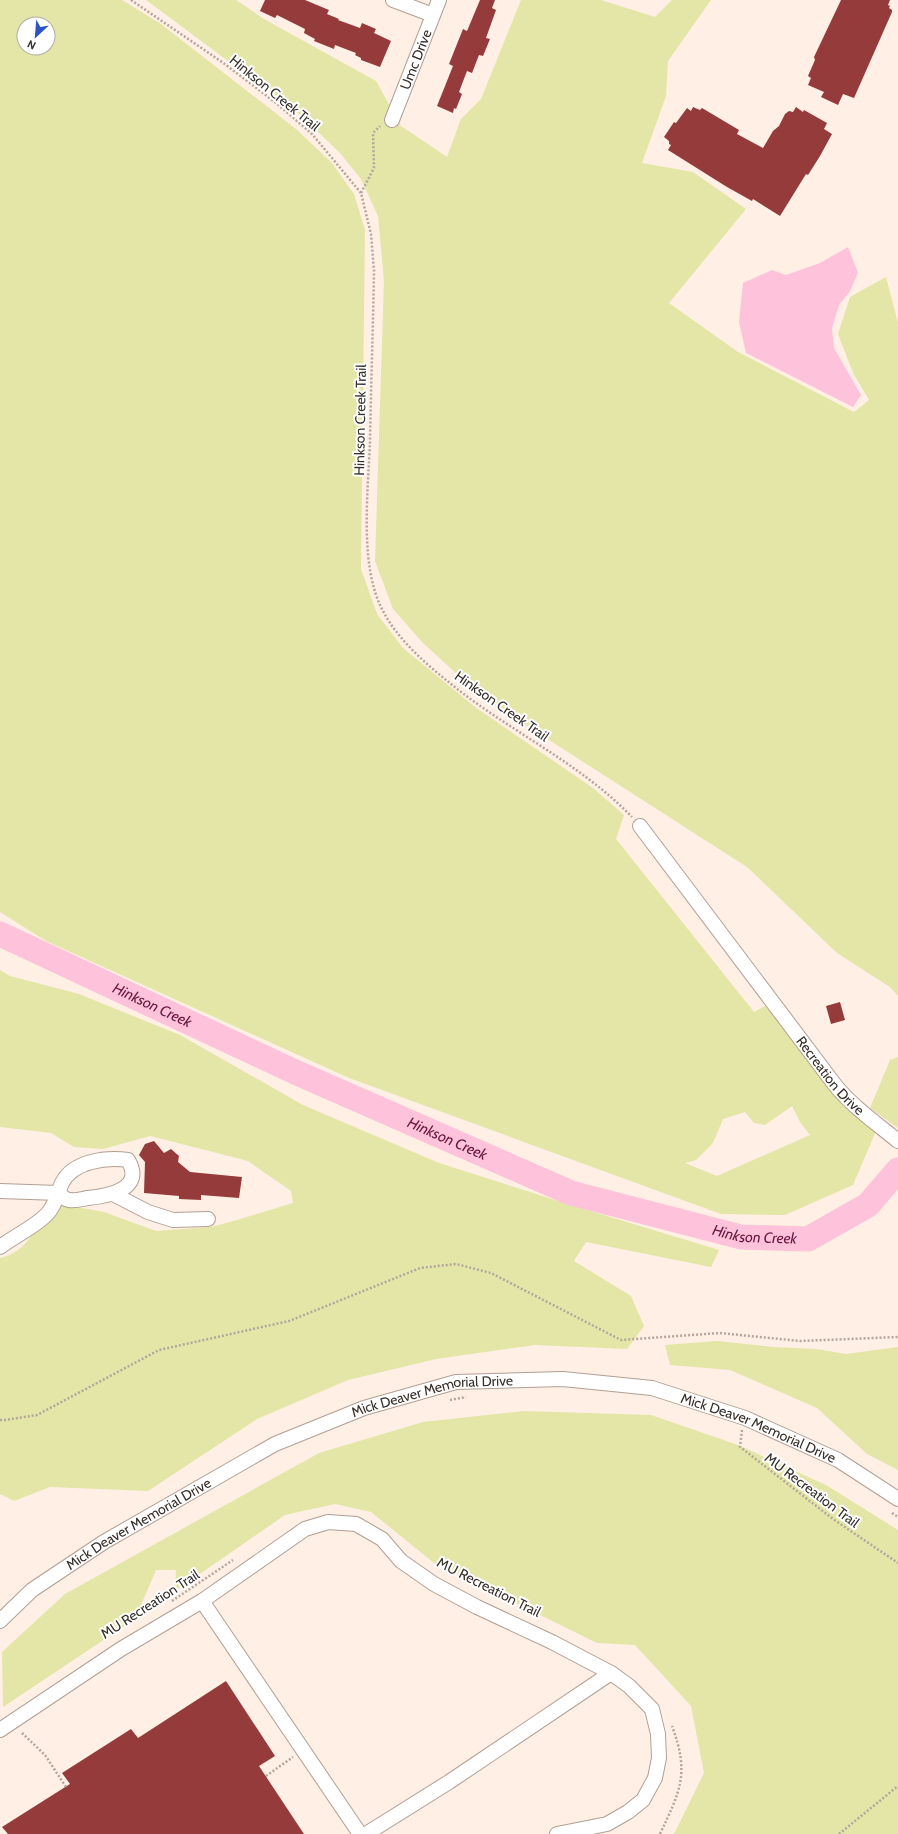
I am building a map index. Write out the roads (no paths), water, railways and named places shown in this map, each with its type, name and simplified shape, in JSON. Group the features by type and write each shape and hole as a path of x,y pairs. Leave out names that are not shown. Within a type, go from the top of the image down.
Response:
{"street":[{"path":"394,0 433,15"},
{"name":"Umc Drive","path":"392,120 439,0"},
{"name":"Recreation Drive","path":"640,826 835,1085 846,1098 898,1141"},
{"path":"0,1191 59,1193 63,1198 71,1200 113,1194 129,1185 133,1169 128,1160 115,1158 90,1162 66,1176 59,1193 55,1205 47,1215 0,1246"},
{"path":"113,1194 148,1212 173,1220 208,1219"},
{"name":"Mick Deaver Memorial Drive","path":"0,1622 32,1590 104,1542 275,1444 364,1408 456,1382 563,1379 652,1388 741,1425 838,1460 898,1499"},
{"path":"0,1730 121,1649 202,1601 305,1529 328,1522 356,1524 382,1539 401,1561 434,1584 611,1673 629,1686 652,1709 658,1734 659,1758 655,1778 643,1800 628,1812 607,1824 557,1834"},
{"path":"202,1601 360,1834"},
{"path":"366,1834 449,1782 611,1673"}],"waterway":[{"name":"Hinkson Creek","path":"0,934 295,1072 571,1193 741,1237 808,1239 868,1205 898,1170"}]}
